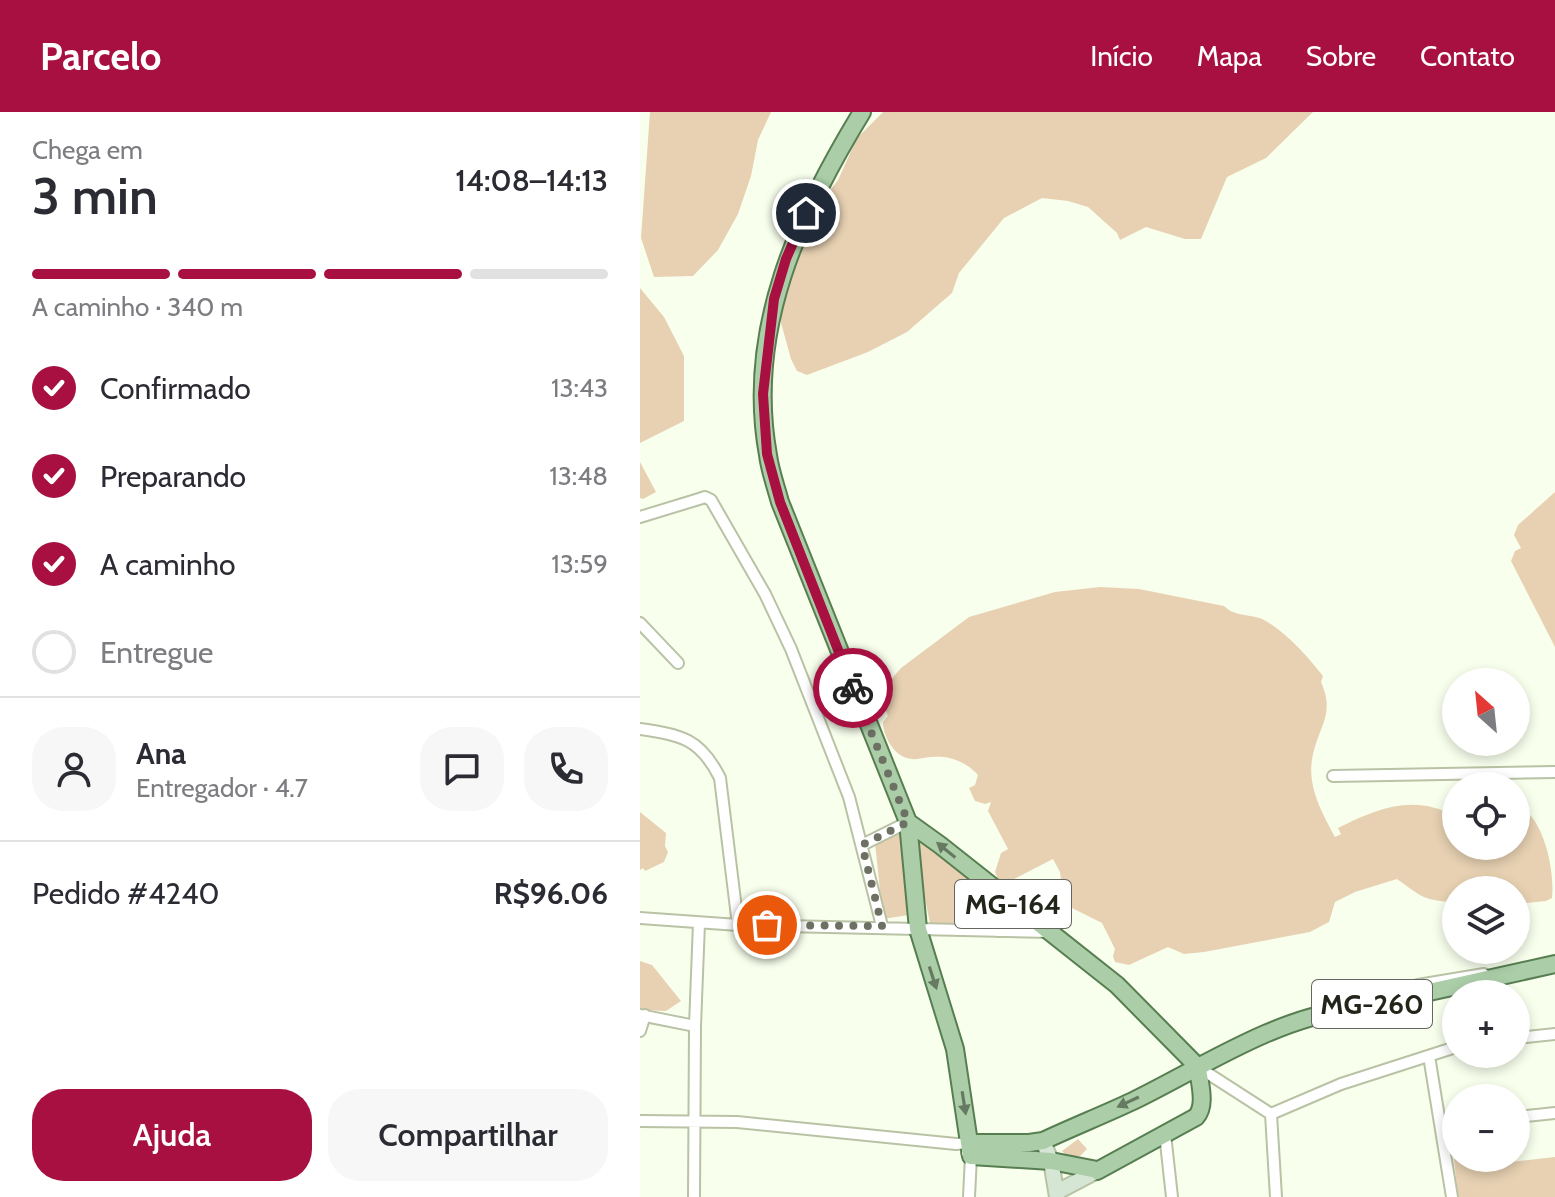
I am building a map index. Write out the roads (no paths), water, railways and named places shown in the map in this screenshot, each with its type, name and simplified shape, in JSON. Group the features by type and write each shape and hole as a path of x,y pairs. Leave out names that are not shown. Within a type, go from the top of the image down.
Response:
{"main road":[{"name":"MG-164","path":"862,112 831,162 786,259 774,299 763,394 767,454 780,502 908,822 918,929 955,1049 966,1147"},
{"name":"MG-164","path":"908,822 1117,985 1198,1067"},
{"name":"MG-260","path":"1198,1067 1238,1046 1327,1012 1555,964"},
{"path":"966,1147 1043,1141 1133,1101 1198,1067 1201,1111 1196,1117 1057,1194 1051,1161 1043,1141"},
{"path":"966,1147 1097,1170"}],"street":[{"path":"640,517 699,499 711,500 772,608 791,649 849,797 882,926"},
{"path":"640,623 678,663"},
{"path":"640,729 678,735 698,746 710,758 720,778 738,925"},
{"path":"1333,776 1555,772"},
{"path":"862,845 908,822"},
{"path":"997,931 1006,899"},
{"path":"640,918 738,925 1051,932"},
{"path":"694,1197 699,923"},
{"path":"640,1031 642,1015 696,1023"},
{"path":"1530,1037 1555,1034"},
{"path":"1271,1114 1341,1084 1442,1052"},
{"path":"1429,1056 1452,1197"},
{"path":"1198,1067 1271,1114"},
{"path":"1530,1116 1555,1113"},
{"path":"1271,1114 1276,1197"},
{"path":"640,1121 737,1122 966,1147 969,1197"},
{"path":"1165,1134 1172,1197"}]}
